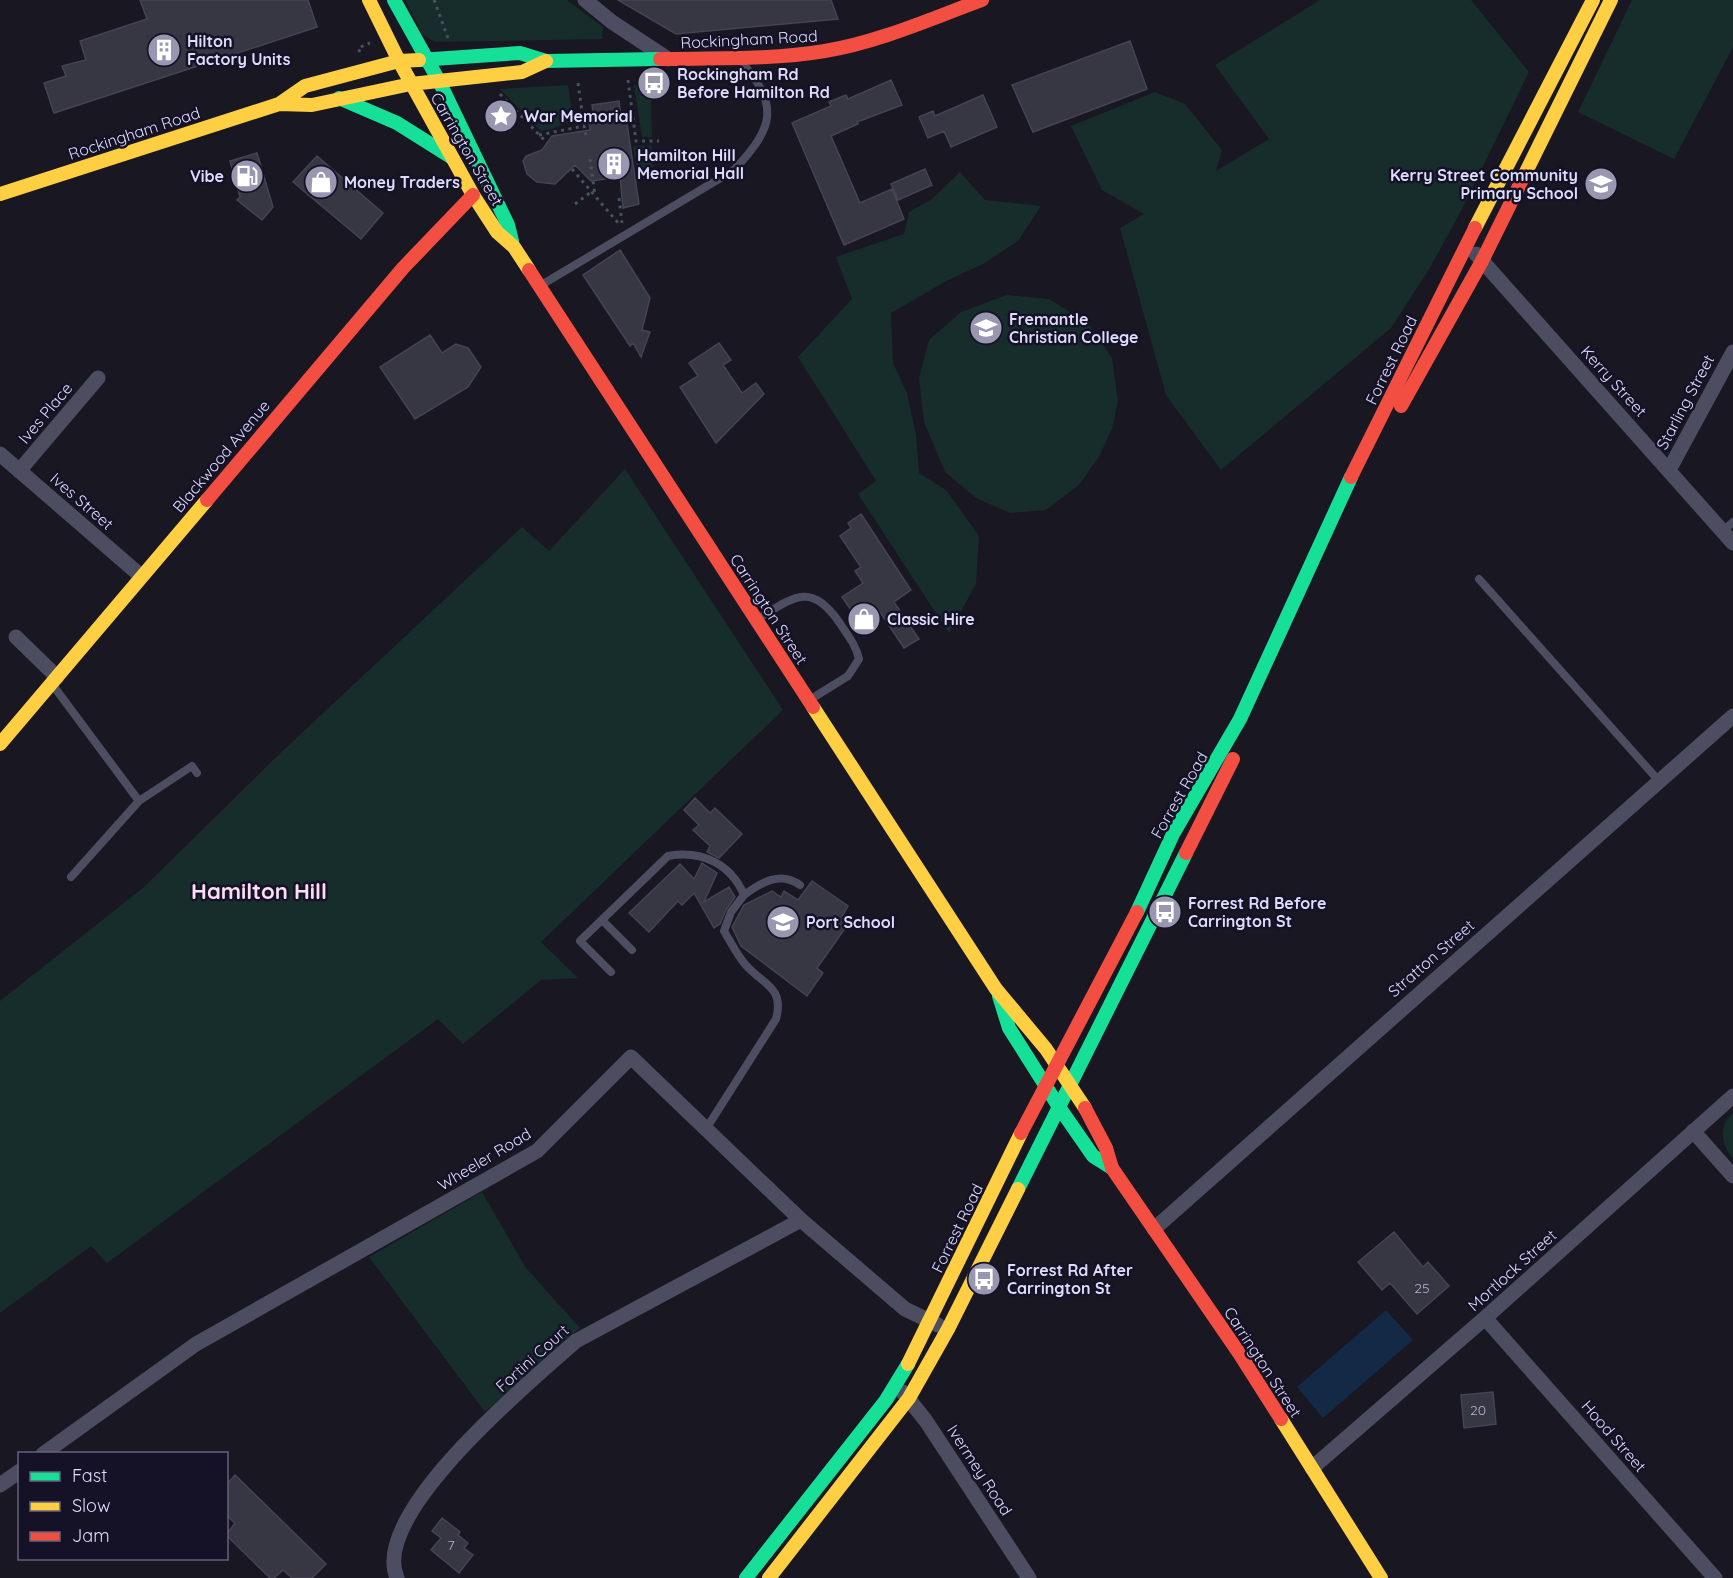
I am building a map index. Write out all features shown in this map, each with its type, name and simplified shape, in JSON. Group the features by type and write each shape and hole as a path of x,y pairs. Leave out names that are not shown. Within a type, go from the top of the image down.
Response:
{"main road":[{"name":"Carrington Street","path":"369,0 411,84 472,195 497,232 514,247 540,285 996,988 1021,1016 1070,1086 1108,1148 1112,1168"},
{"name":"Carrington Street","path":"394,0 439,81 508,225 514,247"},
{"name":"Rockingham Road","path":"0,194 279,104 305,86 399,61 520,53 546,61 738,58 824,51 881,38 982,0"},
{"name":"Forrest Road","path":"746,1578 896,1386 1045,1083 1147,893 1173,834 1240,719 1323,534 1467,244 1593,0"},
{"name":"Forrest Road","path":"769,1578 909,1398 948,1329 1275,676 1336,532 1403,402 1430,358 1482,261 1611,0"},
{"name":"Rockingham Road","path":"279,104 312,105 411,84 522,72 546,61"},
{"path":"339,98 386,115 451,157"},
{"name":"Blackwood Avenue","path":"0,744 403,268 472,195"},
{"name":"Carrington Street","path":"996,988 1009,1028 1059,1107 1093,1156 1112,1168 1154,1229 1239,1353 1382,1578"}],"street":[{"path":"585,0 612,22 669,59"},
{"name":"Kerry Street","path":"1467,244 1670,470 1730,532"},
{"name":"Starling Street","path":"1670,470 1733,352"},
{"name":"Ives Place","path":"19,471 98,378"},
{"name":"Ives Street","path":"0,454 141,576"},
{"path":"16,637 54,680"},
{"name":"Stratton Street","path":"1154,1229 1733,716"},
{"name":"Wheeler Road","path":"47,1452 196,1344 537,1151 631,1057 801,1220 905,1309 948,1329"},
{"name":"Mortlock Street","path":"1312,1468 1485,1318 1733,1095"},
{"path":"1693,1131 1733,1176"},
{"name":"Fortini Court","path":"397,1578 395,1573 397,1545 407,1516 427,1486 455,1454 550,1364 576,1341 596,1329 801,1220"},
{"name":"Hood Street","path":"1485,1318 1715,1578"},
{"name":"Ivermey Road","path":"896,1386 909,1398 1029,1578"},
{"path":"0,1485 18,1472"}],"lane":[{"path":"540,285 692,198 734,170 756,147 766,127 766,94 738,58"},
{"path":"1479,579 1659,782"},
{"path":"757,620 792,598 807,596 828,607 857,649 859,659 848,676 809,701"},
{"path":"54,680 139,801"},
{"path":"71,877 139,801 192,766 197,773"},
{"path":"611,972 579,941 668,856 682,853 727,867 738,880 744,895"},
{"path":"706,1129 776,1019 779,1006 778,996 745,963 723,931 731,912 744,895 762,882 780,878 791,879 800,885"},
{"path":"602,920 632,950"}],"path":[{"path":"434,0 446,33"},
{"path":"628,80 636,141 659,141"},
{"path":"578,83 586,135"},
{"path":"492,86 547,143"},
{"path":"539,135 584,126"},
{"path":"590,159 595,196"},
{"path":"572,169 622,225 619,198"},
{"path":"575,204 591,192"}],"green space":[{"path":"405,0 567,0 603,27 602,39 436,42 423,35"},
{"path":"1320,0 1471,0 1529,72 1462,209 1431,266 1391,328 1221,470 1166,395 1120,228 1144,214 1102,190 1071,126 1155,92 1185,104 1222,150 1216,171 1269,139 1215,65"},
{"path":"1632,0 1733,0 1733,47 1674,159 1578,112"},
{"path":"568,85 573,120 541,131 500,89"},
{"path":"634,85 651,86 652,137 642,137"},
{"path":"633,146 652,146 653,181 638,176"},
{"path":"960,172 985,200 1041,206 1018,241 983,264 948,280 891,313 893,363 907,393 916,435 919,473 946,490 979,536 976,584 949,633 858,494 876,481 798,357 852,299 836,257 904,234 909,212 932,199"},
{"path":"1007,295 1049,299 1088,323 1112,358 1118,402 1112,428 1100,455 1079,485 1046,510 1010,513 976,498 945,472 924,422 919,378 929,340 961,312"},
{"path":"625,469 783,710 541,942 578,978 541,980 463,1044 438,1019 107,1263 91,1246 0,1313 0,1001 144,887 275,758 522,527 549,551"},
{"path":"1733,1113 1733,1158 1726,1147 1723,1130"},
{"path":"482,1192 526,1268 580,1328 485,1412 369,1257"}],"water":[{"path":"1386,1310 1413,1340 1323,1418 1297,1387"}],"building":[{"name":"Hilton Factory Units","path":"140,0 308,0 317,27 54,113 44,83 66,76 62,66 86,60 80,41 147,19"},
{"path":"618,0 831,0 838,19 676,34"},
{"path":"1130,41 1147,89 1033,132 1012,85"},
{"path":"891,80 902,105 857,122 858,124 831,136 860,203 892,189 904,219 844,245 792,123 831,106 829,102 846,95 848,99"},
{"path":"983,95 997,127 951,147 944,131 928,138 919,117 933,111 935,116"},
{"path":"619,101 621,117 626,117 639,204 623,208 620,177 591,181 575,165 555,184 537,182 527,174 523,161 526,156 542,150 552,136 590,130 589,122 594,121 592,105"},
{"path":"257,153 273,207 262,220 237,200 240,197 230,161"},
{"path":"317,156 383,213 361,239 293,182"},
{"path":"925,169 932,185 898,200 891,184"},
{"path":"620,250 650,298 642,330 650,332 641,357 633,343 630,346 583,275"},
{"path":"430,335 442,353 456,344 468,348 481,367 468,387 415,419 380,367"},
{"path":"719,343 731,360 723,365 742,393 756,383 764,394 716,443 680,387 698,376 689,363"},
{"path":"861,514 911,590 894,602 919,639 904,648 880,612 861,625 842,597 863,583 855,571 861,567 840,536 851,528 848,523"},
{"path":"695,798 710,813 715,808 742,834 719,858 707,852 710,846 693,830 699,825 684,810"},
{"path":"702,863 717,873 704,902 729,887 735,897 720,924 714,928 694,893 682,905 678,901 649,932 629,913 680,864 694,879"},
{"path":"812,881 848,906 843,915 851,920 817,968 823,973 807,996 741,946 732,927 744,905 772,891 781,897 784,891 798,900"},
{"path":"1394,1232 1423,1267 1428,1262 1449,1286 1417,1314 1390,1283 1382,1290 1358,1262"},
{"path":"1493,1392 1496,1424 1464,1428 1461,1395"},
{"path":"235,1475 326,1564 312,1578 292,1578 283,1570 274,1578 270,1578 228,1537 228,1532 235,1523 228,1517 228,1483"},
{"path":"442,1518 460,1532 458,1535 468,1543 464,1548 473,1555 459,1573 431,1550 441,1538 432,1531"}],"traffic: fast":[{"path":"394,0 439,81 508,225 512,241"},
{"path":"419,60 520,53 546,61 660,59"},
{"path":"339,98 397,123 451,157"},
{"path":"1137,912 1173,834 1240,719 1351,477"},
{"path":"1018,1189 1186,853"},
{"path":"999,996 1009,1028 1059,1107 1093,1156 1112,1168"},
{"path":"746,1578 886,1400 908,1364"}],"traffic: slow":[{"path":"369,0 399,61 473,195 497,232 514,247 529,270"},
{"path":"1475,228 1593,0"},
{"path":"1524,176 1611,0"},
{"path":"0,194 279,104 305,86 399,61 419,60"},
{"path":"279,104 312,105 411,84 522,72 546,61"},
{"path":"0,744 207,500"},
{"path":"813,707 996,989 1046,1049 1085,1108"},
{"path":"908,1364 1021,1133"},
{"path":"769,1578 909,1398 948,1329 1018,1189"},
{"path":"1281,1419 1381,1578"}],"traffic: jam":[{"path":"660,59 763,57 825,51 885,36 982,0"},
{"path":"1401,406 1482,261 1524,176"},
{"path":"207,500 403,268 473,195"},
{"path":"1351,477 1475,228"},
{"path":"529,270 813,707"},
{"path":"1186,853 1233,759"},
{"path":"1021,1133 1137,912"},
{"path":"1085,1108 1106,1148 1112,1168 1239,1353 1281,1419"}],"place":[{"name":"Hilton Factory Units","path":"164,50"},
{"name":"Rockingham Rd Before Hamilton Rd","path":"654,83"},
{"name":"War Memorial","path":"501,116"},
{"name":"Hamilton Hill Memorial Hall","path":"614,164"},
{"name":"Vibe","path":"247,176"},
{"name":"Money Traders","path":"321,182"},
{"name":"Kerry Street Community Primary School","path":"1601,184"},
{"name":"Fremantle Christian College","path":"986,328"},
{"name":"Classic Hire","path":"864,619"},
{"name":"Forrest Rd Before Carrington St","path":"1165,912"},
{"name":"Port School","path":"783,922"},
{"name":"Forrest Rd After Carrington St","path":"984,1279"}],"district":[{"name":"Hamilton Hill","path":"259,891"}]}
